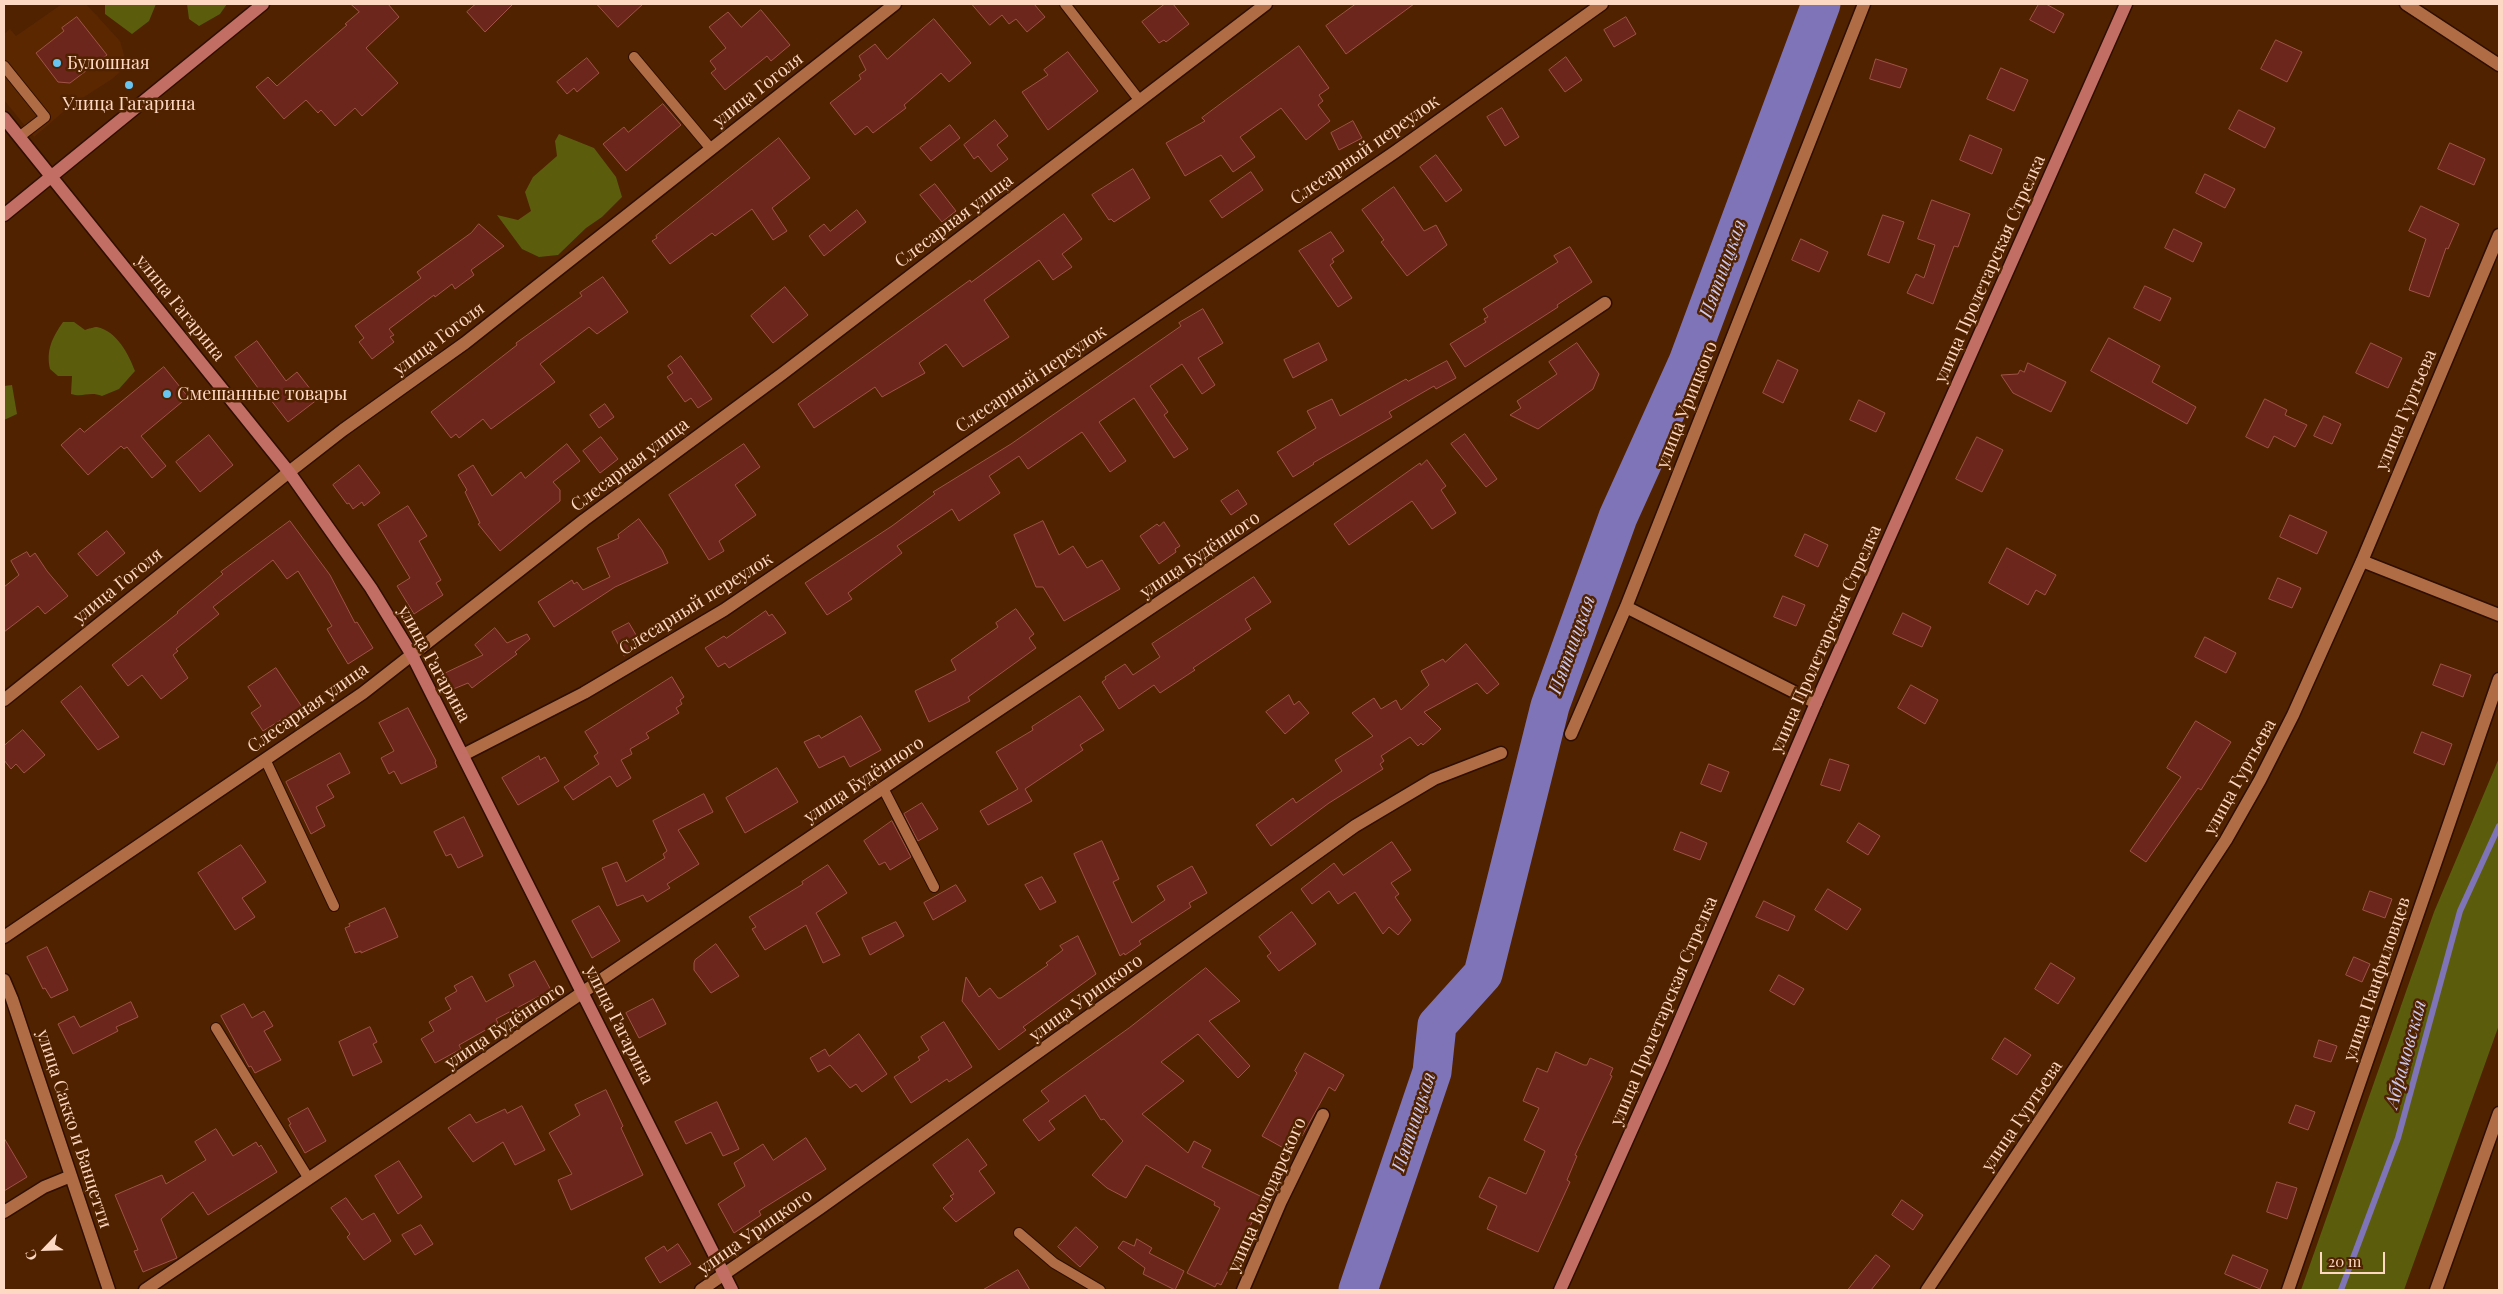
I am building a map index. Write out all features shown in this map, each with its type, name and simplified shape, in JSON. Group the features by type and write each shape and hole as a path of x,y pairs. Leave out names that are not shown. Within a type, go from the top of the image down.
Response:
{"main road":[{"path":"4,215 263,4"},
{"name":"улица Пролетарская Стрелка","path":"1560,1290 1654,1080 1816,703 2126,4"},
{"name":"улица Гагарина","path":"4,118 289,472 371,588 412,655 464,755 732,1290"}],"street":[{"name":"улица Гоголя","path":"4,700 289,472 343,430 465,343 895,4"},
{"name":"Слесарная улица","path":"4,937 351,702 584,520 782,374 1266,4"},
{"name":"Слесарный переулок","path":"464,755 584,693 724,610 1395,152 1602,4"},
{"name":"улица Урицкого","path":"1571,734 1626,607 1864,4"},
{"path":"2406,4 2499,65"},
{"name":"улица Гуртьева","path":"1927,1290 2226,840 2293,715 2362,561 2499,234"},
{"name":"улица Будённого","path":"145,1290 584,994 883,788 1605,303"},
{"path":"2362,561 2499,615"},
{"path":"1626,607 1816,703"},
{"name":"улица Панфиловцев","path":"2288,1290 2499,679"},
{"name":"улица Урицкого","path":"701,1290 820,1208 1355,826 1434,779 1501,753"},
{"name":"улица Сакко и Ванцетти","path":"4,980 109,1290"},
{"path":"2436,1290 2499,1113"},
{"name":"улица Володарского","path":"1243,1290 1281,1201 1323,1115"},
{"path":"4,1212 44,1187 71,1176"}],"lane":[{"path":"1064,4 1140,101"},
{"path":"634,57 711,149"},
{"path":"4,66 44,117 19,137"},
{"path":"265,759 334,906"},
{"path":"883,788 934,887"},
{"path":"216,1028 309,1179"},
{"path":"1019,1233 1054,1263 1100,1290"}],"shaded area":[{"path":"62,4 86,4 120,41 125,58 120,72 112,79 70,106 34,137 4,100 4,34 10,29 16,36"},
{"path":"105,4 156,4 149,21 132,34 105,14"},
{"path":"187,4 227,4 220,14 199,26 189,19"},
{"path":"559,134 594,148 616,177 622,197 558,255 539,257 522,249 497,215 518,220 531,211 525,192 533,177 557,156 555,141"},
{"path":"63,322 74,322 85,330 97,327 104,329 116,338 126,351 135,371 119,389 102,396 71,394 72,376 58,376 50,369 49,350"},
{"path":"12,385 17,414 4,420 4,386"},
{"path":"2499,758 2499,1025 2404,1290 2301,1290 2434,912"}],"building":[{"path":"351,4 388,4 399,17 366,48 398,83 362,116 355,108 335,126 321,110 318,113 306,100 284,119 256,87 268,77 277,86 347,25 345,24 359,12"},
{"path":"476,4 513,4 485,32 467,12"},
{"path":"597,4 643,4 618,27"},
{"path":"972,4 1034,4 1045,17 1027,32 1016,19 1009,24 1002,15 990,25"},
{"path":"1165,4 1173,4 1189,24 1166,42 1164,40 1159,43 1142,22"},
{"path":"1356,4 1414,4 1346,54 1326,26"},
{"path":"2039,4 2046,4 2064,14 2054,33 2030,20"},
{"path":"761,10 790,45 771,61 767,56 725,90 711,73 716,69 710,61 726,48 709,27 728,12 741,27"},
{"path":"77,17 107,55 70,83 58,82 36,53 64,31 62,28"},
{"path":"1626,17 1636,34 1614,47 1604,30"},
{"path":"934,19 971,63 949,82 941,73 904,105 906,108 873,133 867,126 855,135 830,103 861,79 859,75 866,70 859,56 875,44 887,59"},
{"path":"2276,40 2302,52 2287,82 2261,69"},
{"path":"1299,46 1329,88 1319,95 1323,101 1318,105 1330,121 1306,140 1281,108 1240,137 1255,157 1233,172 1221,155 1185,176 1166,143 1205,121 1202,118"},
{"path":"1068,52 1098,91 1048,130 1022,92 1048,75 1044,70"},
{"path":"1566,57 1582,80 1565,92 1549,70"},
{"path":"587,58 599,73 577,92 574,88 567,94 557,82"},
{"path":"1876,59 1907,69 1900,88 1870,79"},
{"path":"2001,68 2028,80 2014,111 1987,99"},
{"path":"663,104 681,125 626,171 603,144 624,127 628,132"},
{"path":"1502,108 1519,137 1505,146 1487,117"},
{"path":"2239,110 2275,128 2265,148 2229,129"},
{"path":"995,120 1008,136 997,145 1008,159 991,172 978,156 974,159 964,145"},
{"path":"1353,121 1362,138 1339,150 1331,133"},
{"path":"950,125 960,138 931,161 920,148"},
{"path":"1970,135 2002,149 1992,174 1960,160"},
{"path":"779,138 810,178 772,208 787,231 773,240 752,209 715,236 712,233 670,264 652,241 657,238 656,236"},
{"path":"2450,143 2485,159 2474,185 2438,169"},
{"path":"1436,155 1462,190 1446,202 1420,167"},
{"path":"1133,169 1150,198 1114,222 1111,219 1109,220 1092,195"},
{"path":"1251,172 1263,190 1222,218 1210,201"},
{"path":"2205,174 2235,189 2225,208 2196,193"},
{"path":"935,184 956,211 942,222 920,195"},
{"path":"1394,187 1424,231 1436,225 1447,245 1407,276 1381,242 1384,240 1362,210"},
{"path":"1932,200 1970,214 1958,247 1954,246 1933,304 1907,293 1916,274 1924,278 1935,245 1918,239"},
{"path":"2421,206 2459,224 2448,249 2446,248 2429,297 2409,290 2426,239 2409,231"},
{"path":"857,210 866,222 824,256 809,236 824,224 830,231"},
{"path":"1064,214 1082,239 1062,254 1072,267 1053,280 1039,260 984,300 1009,337 963,367 946,344 919,363 925,373 882,397 875,387 814,428 798,404"},
{"path":"1883,215 1904,222 1889,263 1868,255"},
{"path":"479,224 504,246 471,270 474,275 455,289 452,284 435,297 434,295 389,329 394,335 390,337 394,342 372,359 359,342 364,338 355,326 421,278 417,272 471,233"},
{"path":"2174,229 2202,243 2193,262 2165,248"},
{"path":"1331,232 1344,251 1332,259 1334,262 1330,265 1352,298 1338,307 1299,251"},
{"path":"1801,239 1828,252 1819,272 1792,260"},
{"path":"1570,247 1592,282 1557,305 1558,307 1465,367 1450,344 1486,322 1484,319 1488,317 1483,309 1558,262 1554,256"},
{"path":"603,277 628,312 597,334 589,327 540,364 555,382 491,429 483,419 459,438 456,434 451,438 431,412 517,345 516,343 582,296 580,293"},
{"path":"2145,286 2171,298 2160,321 2134,308"},
{"path":"785,287 808,315 773,343 751,316"},
{"path":"1203,309 1223,343 1198,358 1215,385 1202,394 1182,364 1150,386 1168,412 1164,415 1188,449 1174,458 1134,398 1099,422 1126,461 1110,472 1082,432 1028,469 1019,456 989,476 1000,493 959,521 952,509 897,546 902,553 848,593 852,599 827,615 805,583 892,526 935,494 933,492 1011,444 1181,326 1179,323"},
{"path":"2109,338 2160,366 2152,382 2196,407 2187,424 2091,371"},
{"path":"257,341 286,381 297,372 318,399 288,422 267,395 264,396 235,357"},
{"path":"1319,343 1327,360 1293,378 1284,360"},
{"path":"1577,343 1599,374 1593,389 1538,429 1510,415 1521,408 1517,401 1557,374 1549,362"},
{"path":"2371,343 2402,358 2388,388 2356,373"},
{"path":"681,356 712,399 698,408 691,398 685,402 667,377 673,373 668,366"},
{"path":"1778,360 1798,370 1783,403 1763,393"},
{"path":"1447,361 1456,378 1436,389 1434,386 1389,412 1392,417 1313,463 1293,477 1277,452 1316,428 1307,411 1332,399 1340,416 1406,379 1408,381"},
{"path":"2028,363 2066,382 2051,412 2013,393 2001,375 2018,374 2020,370 2024,372"},
{"path":"164,367 188,397 141,436 166,466 152,478 127,447 124,449 121,446 88,475 61,445 80,428 84,432"},
{"path":"2265,399 2287,410 2285,415 2307,425 2295,447 2274,436 2268,448 2246,437"},
{"path":"1859,400 1885,413 1876,432 1850,420"},
{"path":"605,404 614,417 599,428 590,415"},
{"path":"2324,416 2341,424 2332,444 2314,436"},
{"path":"1465,434 1497,479 1486,487 1451,444"},
{"path":"209,435 233,465 200,492 176,462"},
{"path":"601,437 618,459 600,473 583,451"},
{"path":"1977,437 2003,450 1982,492 1956,479"},
{"path":"567,444 580,461 553,482 560,490 560,501 500,551 478,524 480,523 465,492 467,490 458,475 473,465 492,496 521,472 525,478"},
{"path":"744,444 760,467 735,485 756,515 719,541 724,551 709,560 669,495"},
{"path":"1427,460 1446,486 1441,490 1456,513 1432,529 1412,501 1349,545 1334,524"},
{"path":"359,465 380,493 364,506 362,502 353,509 333,485"},
{"path":"1238,490 1247,504 1231,515 1221,501"},
{"path":"408,506 427,536 419,541 441,580 436,583 443,595 414,614 397,586 410,578 378,525"},
{"path":"2290,515 2327,532 2317,554 2280,537"},
{"path":"639,519 662,550 668,563 615,587 554,627 538,602 572,580 574,584 577,582 583,590 610,577 597,548 619,538 618,535"},
{"path":"290,521 330,575 355,623 357,622 373,648 348,664 327,629 332,626 298,571 287,579 273,560 213,607 219,614 176,649 178,651 173,655 188,678 161,699 142,675 128,686 112,665 178,613 223,574 221,572"},
{"path":"1043,521 1059,555 1073,546 1087,568 1102,560 1120,589 1064,621 1043,587 1036,587 1014,535"},
{"path":"1164,522 1180,546 1175,549 1176,552 1159,564 1140,536 1157,524 1159,526"},
{"path":"107,531 125,553 97,576 78,554"},
{"path":"1805,534 1828,545 1818,567 1795,556"},
{"path":"2007,548 2056,575 2045,595 2036,590 2028,605 1989,583"},
{"path":"27,552 30,557 35,553 68,596 45,614 38,606 4,632 4,587 19,575 11,561"},
{"path":"1254,577 1271,602 1245,619 1251,629 1160,693 1154,685 1119,709 1102,682 1106,679 1105,677 1125,664 1133,675 1160,657 1152,644"},
{"path":"2278,578 2301,588 2292,608 2269,599"},
{"path":"1783,596 1805,605 1796,626 1774,617"},
{"path":"1016,609 1034,634 1029,638 1036,648 968,697 970,701 929,722 915,691 956,670 951,660 998,627 996,623"},
{"path":"766,611 769,616 772,614 786,633 729,668 725,663 718,667 705,648 724,636 726,638"},
{"path":"1903,613 1931,627 1922,647 1893,634"},
{"path":"629,623 642,645 624,656 612,632"},
{"path":"495,628 507,643 527,634 530,639 515,652 517,654 472,688 468,683 451,690 443,674 483,655 475,645"},
{"path":"2205,637 2236,653 2226,673 2195,657"},
{"path":"1466,644 1499,684 1487,694 1477,683 1424,712 1441,729 1423,745 1421,743 1418,746 1410,737 1381,756 1384,761 1380,764 1383,769 1329,803 1271,846 1256,825 1293,798 1296,803 1342,771 1335,760 1373,736 1352,713 1374,698 1381,709 1396,700 1401,710 1429,685 1421,671 1443,659 1445,662"},
{"path":"2441,664 2471,675 2463,697 2433,685"},
{"path":"276,668 302,707 263,731 251,713 261,706 248,687"},
{"path":"672,677 684,697 680,700 682,704 676,708 679,713 646,733 649,738 630,749 632,754 621,760 631,778 617,787 610,776 573,800 564,787 599,764 594,756 598,753 585,732"},
{"path":"1911,685 1938,700 1925,724 1898,708"},
{"path":"81,686 119,737 98,750 61,702"},
{"path":"1289,695 1294,705 1299,701 1309,713 1285,734 1266,712"},
{"path":"1080,696 1104,730 1080,745 1083,750 1025,789 1032,801 988,825 980,811 1018,789 996,752 1033,730 1032,727"},
{"path":"408,708 436,761 437,767 401,784 394,771 389,774 381,758 394,751 379,723"},
{"path":"861,716 881,750 850,767 844,756 819,768 804,742 819,735 821,738"},
{"path":"2196,721 2231,742 2201,790 2198,788 2146,862 2130,851 2181,777 2167,768"},
{"path":"23,730 45,755 24,773 16,764 11,769 4,760 4,746"},
{"path":"2422,732 2452,744 2444,765 2414,753"},
{"path":"340,753 350,773 327,785 334,797 316,807 325,826 311,834 286,782"},
{"path":"539,756 540,760 545,757 559,781 518,805 502,778"},
{"path":"1830,759 1849,765 1840,791 1821,785"},
{"path":"1709,764 1729,772 1721,792 1701,784"},
{"path":"777,768 798,802 745,833 726,798"},
{"path":"704,794 713,812 678,830 699,864 667,884 670,888 647,902 643,895 617,906 602,868 617,862 626,882 665,858 663,854 667,851 653,821"},
{"path":"922,803 938,829 918,841 904,814"},
{"path":"464,817 483,856 458,868 451,854 446,856 434,832"},
{"path":"892,821 911,857 890,870 885,862 879,865 864,841"},
{"path":"1859,823 1880,836 1868,855 1847,842"},
{"path":"1681,832 1707,843 1700,860 1674,850"},
{"path":"1102,841 1119,879 1113,882 1132,923 1165,900 1157,886 1192,866 1207,893 1189,903 1191,907 1139,941 1141,944 1125,955 1124,953 1120,956 1074,854"},
{"path":"1392,842 1411,870 1391,883 1399,894 1395,897 1411,920 1398,935 1389,927 1383,934 1355,892 1338,904 1329,891 1312,904 1301,889 1334,863 1343,875"},
{"path":"241,845 266,882 242,898 255,917 235,930 198,873"},
{"path":"828,865 847,893 816,913 840,955 823,963 806,925 765,950 752,929 756,927 749,917 803,884 802,882"},
{"path":"1042,877 1056,902 1040,910 1025,885"},
{"path":"956,885 966,901 933,920 924,903"},
{"path":"1828,889 1861,909 1847,930 1815,910"},
{"path":"2370,891 2392,899 2385,918 2363,910"},
{"path":"1764,901 1795,916 1788,931 1756,917"},
{"path":"599,906 620,941 592,958 572,921"},
{"path":"385,908 398,937 361,953 361,951 355,953 345,928 350,926 349,924"},
{"path":"1292,912 1316,944 1279,971 1267,956 1271,953 1259,937"},
{"path":"896,922 904,936 870,955 862,938"},
{"path":"1078,936 1096,974 1023,1027 1026,1030 999,1050 962,1001 966,977 979,997 990,988 998,998 1001,998 1048,965 1046,963 1063,950 1060,946"},
{"path":"716,944 739,976 711,993 694,970 694,963 695,960"},
{"path":"47,947 68,990 51,998 45,988 43,989 27,957"},
{"path":"2354,957 2370,964 2362,982 2346,975"},
{"path":"535,961 551,990 496,1019 498,1023 459,1045 461,1049 435,1063 421,1039 434,1031 429,1022 451,1009 445,998 457,991 454,986 472,976 486,1002 514,986 509,975"},
{"path":"2051,963 2075,978 2058,1004 2035,989"},
{"path":"1206,968 1240,1001 1209,1021 1250,1066 1238,1078 1198,1034 1161,1062 1184,1081 1142,1114 1188,1153 1194,1141 1211,1150 1202,1167 1264,1198 1221,1285 1217,1283 1215,1287 1187,1273 1220,1208 1214,1205 1215,1202 1146,1165 1126,1198 1107,1188 1092,1175 1123,1141 1104,1119 1101,1120 1085,1095 1049,1121 1055,1129 1039,1141 1023,1120 1049,1101 1041,1091 1129,1028"},
{"path":"1779,975 1804,989 1794,1005 1770,991"},
{"path":"653,999 666,1024 639,1038 626,1013"},
{"path":"131,1002 138,1017 116,1027 118,1031 73,1054 58,1024 74,1016 80,1027"},
{"path":"244,1004 252,1018 264,1011 273,1026 264,1031 281,1060 255,1073 251,1066 249,1067 221,1016"},
{"path":"944,1022 972,1067 949,1082 947,1079 911,1103 894,1077 920,1060 918,1057 929,1050 921,1037"},
{"path":"370,1027 377,1042 373,1044 382,1062 353,1076 339,1042"},
{"path":"859,1034 887,1074 862,1092 856,1084 850,1088 830,1065 818,1072 810,1058 825,1049 829,1056"},
{"path":"2005,1038 2031,1055 2017,1075 1992,1059"},
{"path":"2319,1040 2337,1046 2331,1062 2314,1057"},
{"path":"1556,1052 1584,1065 1587,1065 1590,1058 1613,1068 1610,1075 1612,1076 1575,1155 1577,1156 1567,1180 1570,1182 1538,1252 1487,1229 1497,1206 1479,1197 1489,1177 1526,1194 1545,1151 1524,1140 1539,1108 1523,1101 1537,1068 1547,1072"},
{"path":"1305,1053 1344,1075 1335,1091 1329,1087 1302,1136 1296,1133 1287,1150 1262,1136 1297,1073 1295,1071"},
{"path":"606,1090 643,1175 571,1210 558,1180 572,1174 549,1133 580,1115 575,1105"},
{"path":"717,1102 739,1149 723,1156 711,1132 686,1144 675,1122"},
{"path":"2296,1105 2315,1112 2308,1130 2289,1123"},
{"path":"522,1106 545,1150 515,1165 503,1142 473,1162 448,1128 470,1114 476,1123 505,1109 507,1113"},
{"path":"308,1108 326,1141 305,1153 289,1125 291,1124 288,1119"},
{"path":"216,1129 233,1156 256,1142 259,1147 261,1145 277,1172 208,1215 193,1192 161,1219 177,1258 143,1272 134,1251 138,1250 115,1195 162,1175 166,1184 206,1160 195,1142"},
{"path":"4,1138 27,1177 4,1191"},
{"path":"806,1138 826,1169 759,1211 761,1215 734,1233 718,1204 745,1186 734,1163 763,1144 773,1160"},
{"path":"968,1139 987,1165 979,1171 995,1193 956,1222 943,1208 953,1199 950,1196 954,1194 933,1165"},
{"path":"399,1161 422,1197 398,1214 375,1176"},
{"path":"2277,1182 2297,1188 2287,1219 2267,1212"},
{"path":"346,1198 362,1220 374,1213 391,1241 364,1260 347,1237 350,1234 331,1208"},
{"path":"1902,1200 1923,1215 1913,1230 1892,1215"},
{"path":"421,1225 433,1244 415,1255 402,1235"},
{"path":"1076,1227 1098,1247 1080,1267 1058,1247"},
{"path":"1137,1239 1152,1248 1149,1253 1184,1271 1175,1290 1143,1274 1145,1268 1118,1248 1123,1241 1134,1246"},
{"path":"678,1244 691,1264 660,1283 645,1258 664,1246 667,1251"},
{"path":"1876,1255 1890,1266 1871,1290 1848,1290"},
{"path":"2233,1255 2268,1270 2260,1289 2225,1274"},
{"path":"1018,1270 1030,1290 983,1290"}],"waterway":[{"name":"Пятницкая","path":"1358,1290 1432,1072 1437,1025 1483,974 1550,706 1618,517 1688,362 1821,4"},
{"name":"Абрамовская","path":"2341,1290 2398,1138 2460,911 2499,826"}],"place":[{"name":"Булошная","path":"57,63"},
{"name":"Улица Гагарина","path":"129,85"},
{"name":"Смешанные товары","path":"167,394"}]}
